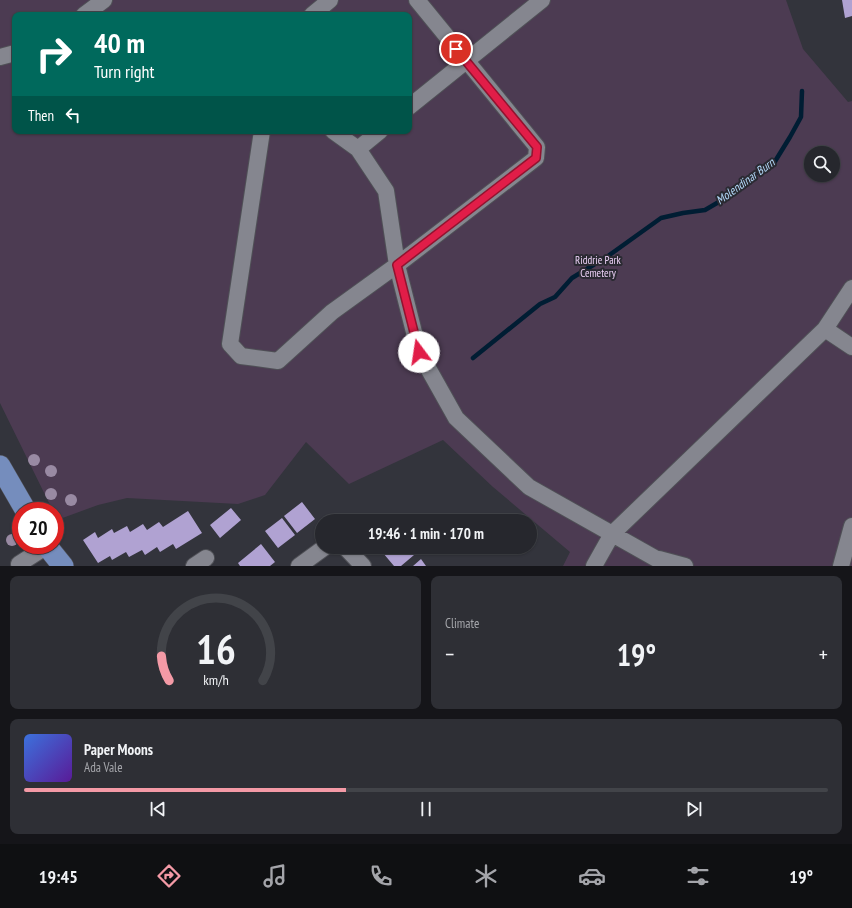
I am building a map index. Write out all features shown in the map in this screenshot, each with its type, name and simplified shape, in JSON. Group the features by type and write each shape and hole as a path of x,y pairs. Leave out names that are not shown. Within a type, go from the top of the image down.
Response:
{"main road":[{"path":"0,466 21,502"},
{"path":"53,554 63,566"}],"street":[{"path":"88,12 104,0"},
{"path":"316,12 330,0"},
{"path":"262,134 230,344 241,356 278,361 332,312 397,265 536,158 537,147 417,0"},
{"path":"412,105 542,0"},
{"path":"0,57 12,53"},
{"path":"337,134 358,148 386,191 397,265 419,352 456,418 529,487 668,566"},
{"path":"358,148 376,134"},
{"path":"594,566 612,534 825,328 852,288"},
{"path":"825,328 852,347"},
{"path":"841,566 852,526"},
{"path":"20,566 19,564 35,554"},
{"path":"299,566 315,554"},
{"path":"351,554 363,566"},
{"path":"653,557 685,566"}],"green space":[{"name":"Riddrie Park Cemetery","path":"0,0 786,0 803,49 848,102 852,101 852,566 563,566 570,552 537,524 537,514 525,514 493,487 443,440 349,484 306,442 265,495 238,504 127,498 98,505 64,517 64,502 49,502 0,403"}],"building":[{"path":"842,0 852,0 852,16 845,18"},
{"path":"302,502 315,519 297,533 284,516"},
{"path":"231,508 241,520 220,538 210,525"},
{"path":"188,511 202,533 176,549 173,544 160,552 157,547 145,555 142,550 129,557 126,552 112,560 110,556 98,563 83,540 95,532 98,538 112,529 114,533 127,526 130,532 143,524 147,530 159,522 163,527"},
{"path":"282,518 295,535 278,548 265,531"},
{"path":"261,544 275,562 270,566 240,566 238,563"},
{"path":"384,554 414,555 401,566 394,566"},
{"path":"421,559 426,566 413,566"}],"waterway":[{"name":"Molendinar Burn","path":"473,358 540,304 555,297 572,278 608,256 661,218 705,210 729,196 754,174 774,163 801,117 802,91"}],"route":[{"path":"419,352 397,265 536,158 537,147 456,49"}]}
